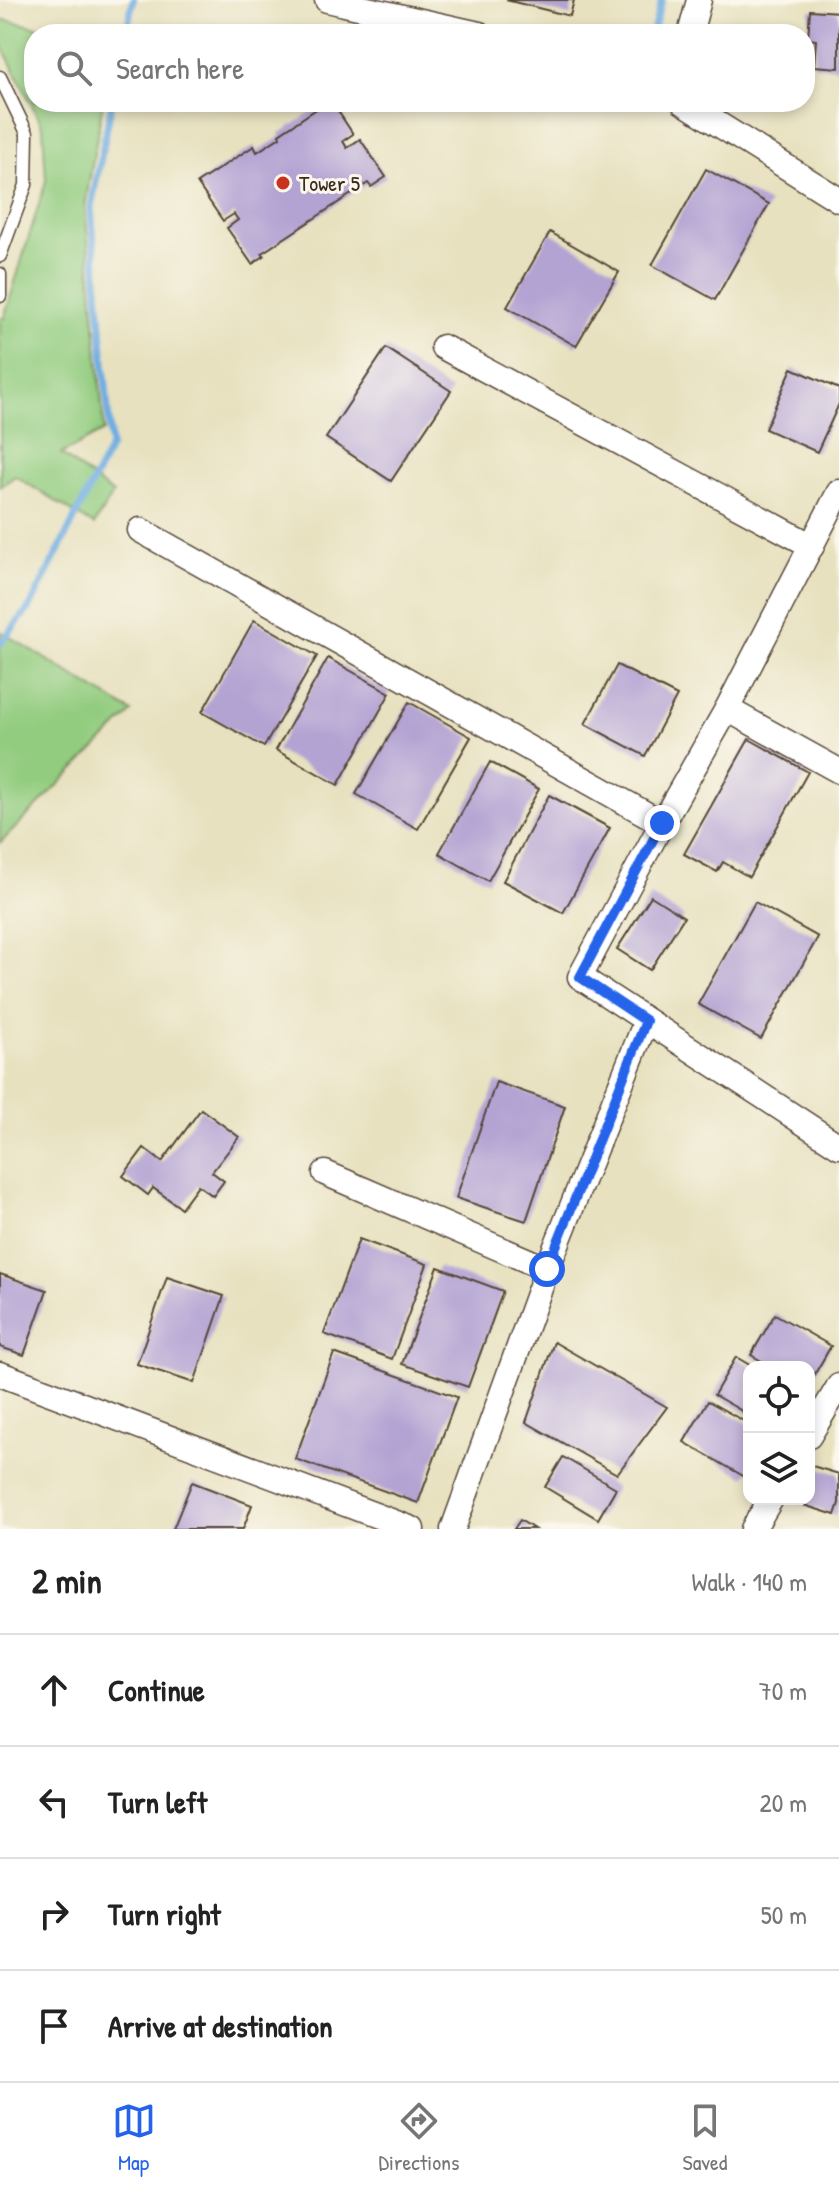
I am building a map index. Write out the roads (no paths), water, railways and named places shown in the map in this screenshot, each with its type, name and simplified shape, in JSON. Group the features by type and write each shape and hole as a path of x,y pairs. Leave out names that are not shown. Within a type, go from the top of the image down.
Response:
{"street":[{"path":"327,0 434,24"},
{"path":"693,24 699,0"},
{"path":"699,112 839,200"},
{"path":"443,347 812,546"},
{"path":"839,492 727,709 580,977 839,1146"},
{"path":"140,530 662,823"},
{"path":"727,709 839,771"},
{"path":"453,1529 547,1269 646,1021"},
{"path":"325,1173 547,1269"},
{"path":"0,1374 412,1529"},
{"path":"811,1433 839,1386"},
{"path":"753,1529 767,1505"}],"lane":[{"path":"0,77 27,133 26,185 0,256"},
{"path":"0,274 0,296"}],"waterway":[{"path":"128,24 133,0"},
{"path":"655,24 662,0"},
{"path":"0,644 30,607 111,446 91,207 110,112"}],"place":[{"name":"Tower 5","path":"283,183"}]}
